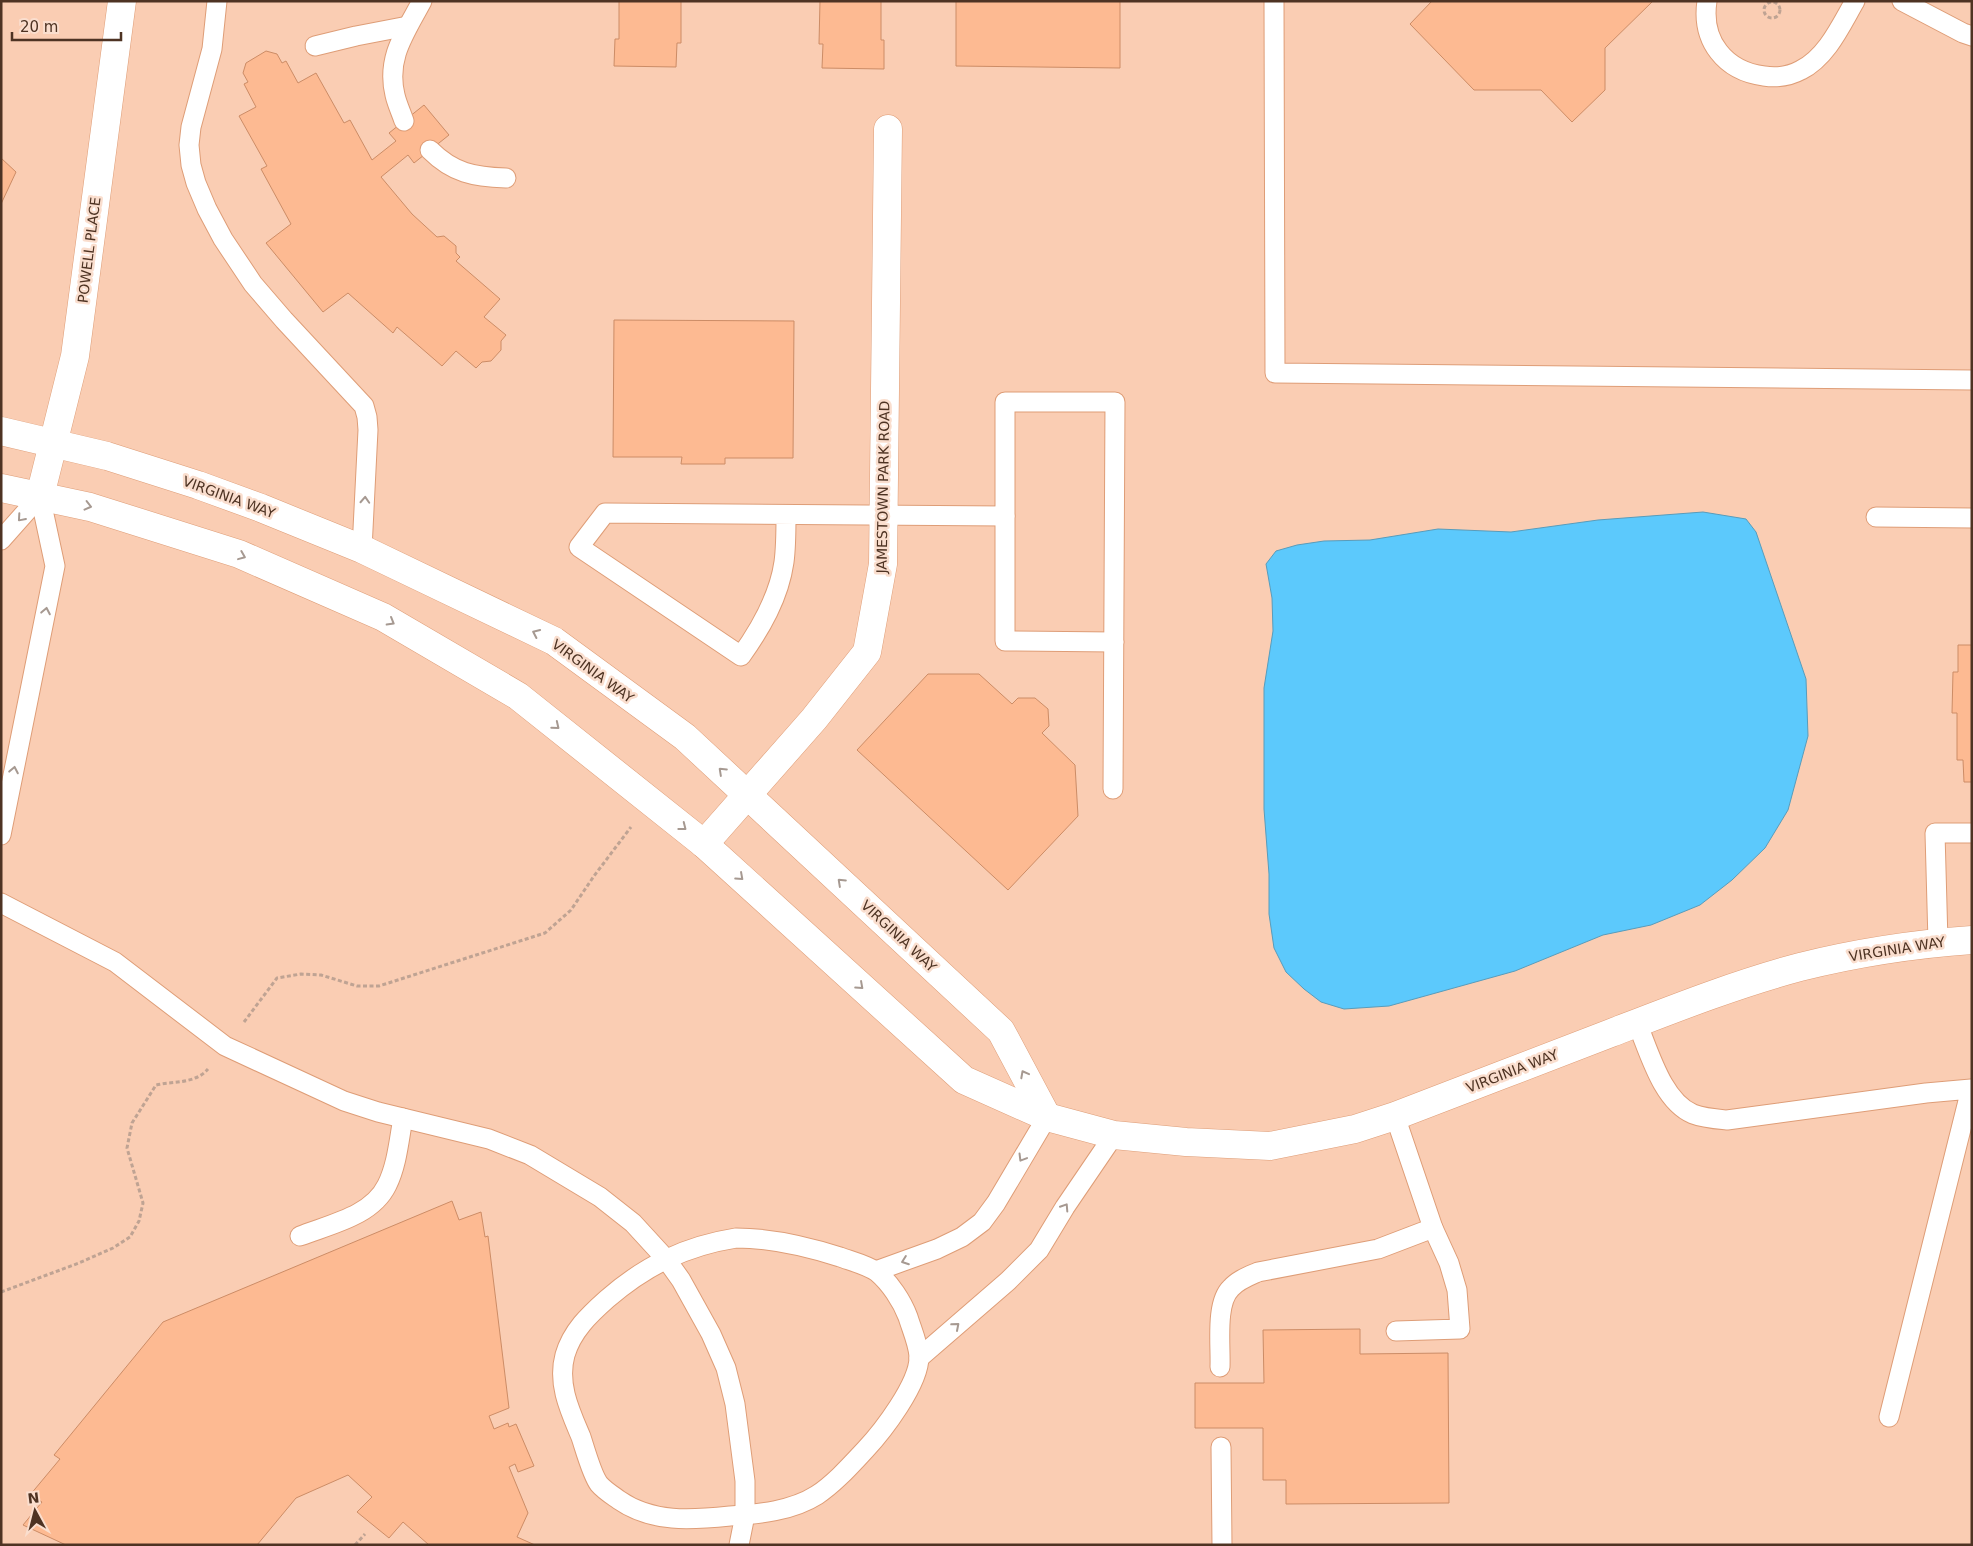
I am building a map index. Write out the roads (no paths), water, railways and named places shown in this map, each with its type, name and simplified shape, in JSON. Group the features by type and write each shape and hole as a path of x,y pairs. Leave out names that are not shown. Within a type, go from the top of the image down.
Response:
{"street":[{"name":"POWELL PLACE","path":"40,496 75,356 122,1"},
{"name":"JAMESTOWN PARK ROAD","path":"704,844 814,718 867,652 883,564 888,129"},
{"name":"VIRGINIA WAY","path":"1,431 106,456 198,485 362,549 554,641 685,737 1001,1031 1047,1116"},
{"name":"VIRGINIA WAY","path":"1,488 90,506 240,554 382,617 518,696 704,844 964,1080 1047,1116 1114,1135 1186,1142 1270,1146 1356,1129 1396,1116 1705,998 1800,967 1846,957 1938,942 1972,940"}],"lane":[{"path":"217,1 212,48 191,127 189,145 191,165 196,184 223,239 253,284 364,406 367,417 362,549"},
{"path":"404,121 395,96 394,62 398,44 422,1"},
{"path":"1274,1 1275,373 1972,380"},
{"path":"1707,1 1707,24 1711,40 1718,53 1729,64 1742,71 1770,77 1786,76 1802,70 1815,60 1827,47 1855,1"},
{"path":"1902,1 1972,36"},
{"path":"315,46 408,26"},
{"path":"430,150 442,162 465,173 481,177 506,178"},
{"path":"1113,789 1114,642 1115,402 1005,402 1005,642 1114,642"},
{"path":"1,540 40,496"},
{"path":"1,835 56,566 40,496"},
{"path":"786,516 784,563 776,596 760,629 741,656 579,547 605,513 883,517 1005,516"},
{"path":"1876,517 1972,518"},
{"path":"1938,942 1935,833 1972,833"},
{"path":"1,903 115,962 226,1046 344,1101 489,1139 530,1155 600,1197 633,1223 666,1259 698,1309 726,1368 736,1404 745,1481 745,1515 739,1545"},
{"path":"1637,1023 1660,1077 1670,1094 1681,1107 1693,1114 1709,1118 1727,1120 1926,1093 1971,1089 1889,1417"},
{"path":"876,1271 938,1249 962,1237 982,1222 996,1203 1047,1116"},
{"path":"1396,1116 1433,1228 1449,1262 1458,1290 1460,1330 1396,1331"},
{"path":"300,1236 361,1212 376,1201 387,1185 393,1171 403,1118"},
{"path":"919,1358 1008,1281 1039,1250 1065,1207 1114,1135"},
{"path":"1220,1368 1221,1307 1224,1296 1231,1287 1242,1279 1258,1272 1378,1249 1433,1228"},
{"path":"736,1238 761,1238 817,1250 853,1261 876,1271 893,1289 906,1312 919,1358 914,1377 884,1430 847,1469 816,1495 786,1509 745,1515 677,1520 648,1515 628,1507 598,1483 564,1396 564,1356 571,1339 580,1325 634,1276 666,1259 715,1242 736,1238"},
{"path":"1221,1447 1222,1545"}],"water":[{"path":"1703,512 1746,519 1756,532 1806,679 1808,736 1788,810 1765,848 1732,880 1700,905 1651,925 1603,935 1515,971 1389,1006 1344,1009 1321,1002 1304,989 1286,972 1274,948 1269,914 1269,874 1264,809 1264,688 1273,631 1272,598 1266,564 1276,551 1297,545 1324,541 1370,540 1438,529 1511,532 1598,520"}]}
